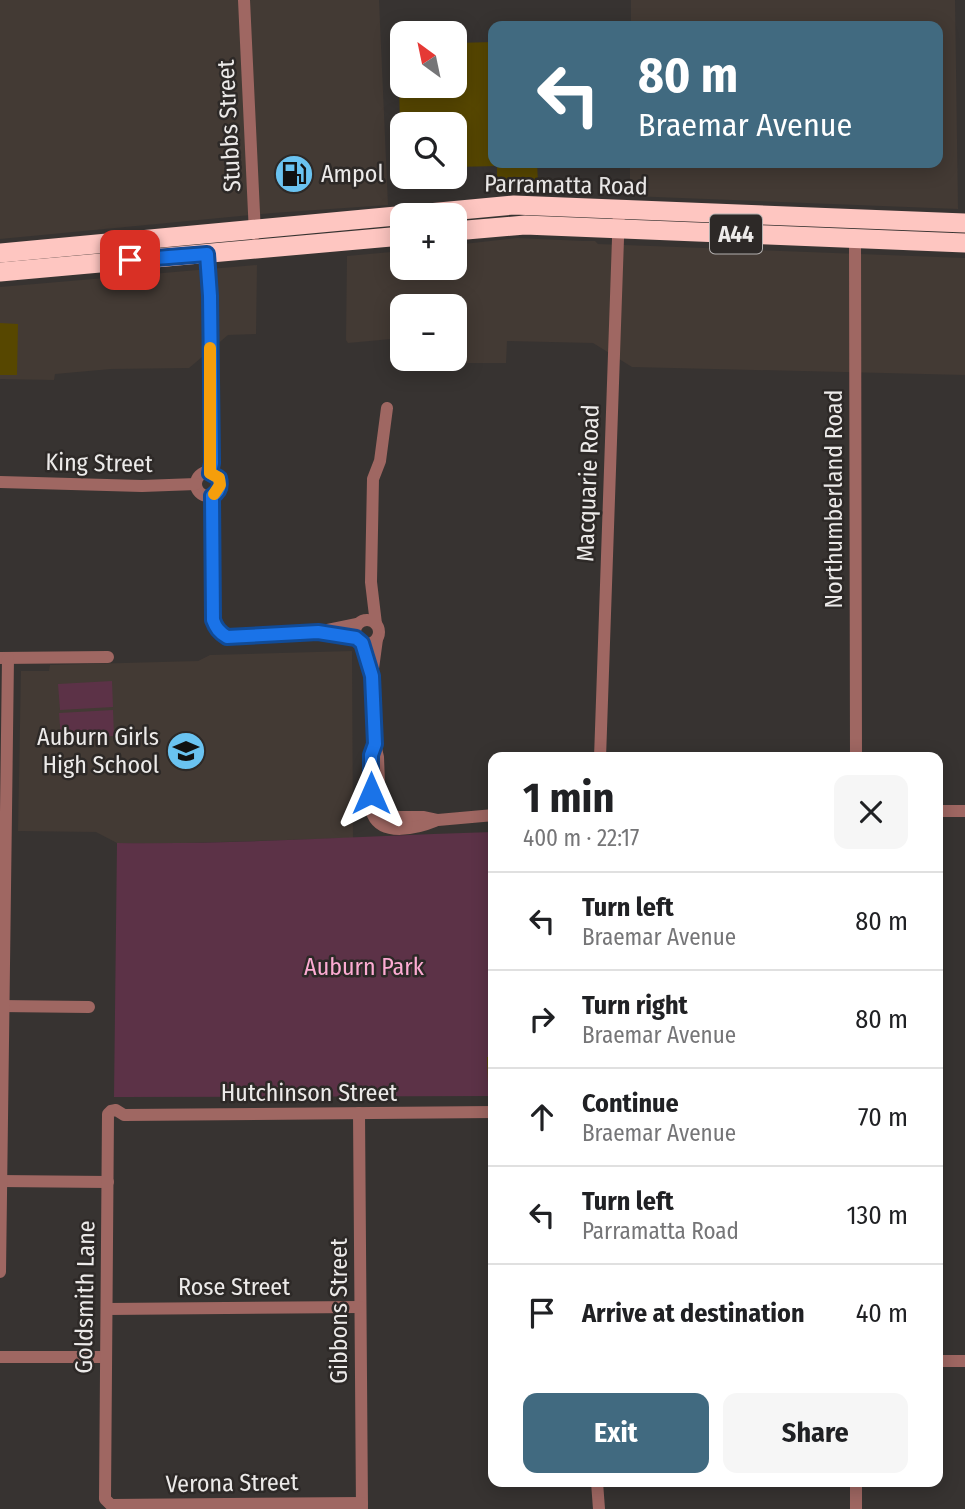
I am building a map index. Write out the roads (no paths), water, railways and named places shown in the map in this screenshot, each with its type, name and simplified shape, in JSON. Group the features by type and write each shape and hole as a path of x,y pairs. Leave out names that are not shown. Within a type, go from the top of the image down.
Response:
{"highway":[{"name":"Parramatta Road","path":"0,253 514,205 618,219 855,239 965,243"},
{"name":"Parramatta Road","path":"467,230 618,219 965,223"},
{"path":"0,272 390,237"}],"street":[{"name":"Stubbs Street","path":"244,0 256,250"},
{"name":"Macquarie Road","path":"600,752 618,219"},
{"name":"Northumberland Road","path":"855,239 856,752"},
{"path":"207,254 210,296 210,473"},
{"path":"387,408 380,461 373,478 371,582 379,631 372,676 381,806 389,821 397,817 438,820 488,816"},
{"path":"212,496 201,494 196,484 201,475 210,473 220,482 219,489 212,496 213,620 218,631 227,637 318,632 370,620 376,624"},
{"name":"King Street","path":"0,482 196,484"},
{"path":"371,582 355,631 372,676"},
{"path":"318,632 370,643 377,639"},
{"path":"0,1272 4,658 108,657"},
{"path":"943,811 965,811"},
{"path":"1,1006 89,1007"},
{"name":"Goldsmith Lane","path":"105,1499 108,1114 116,1110 124,1115"},
{"name":"Hutchinson Street","path":"124,1115 488,1112"},
{"name":"Gibbons Street","path":"359,1113 362,1506"},
{"path":"1,1181 108,1182"},
{"name":"Rose Street","path":"107,1309 360,1307"},
{"path":"0,1357 105,1357"},
{"path":"943,1361 965,1361"},
{"path":"597,1487 599,1509"},
{"path":"856,1487 856,1509"},
{"name":"Verona Street","path":"105,1499 111,1505 362,1506"}],"place":[{"name":"Ampol","path":"294,174"},
{"name":"Auburn Girls High School","path":"186,751"}],"park label":[{"name":"Auburn Park","path":"364,967"}]}
